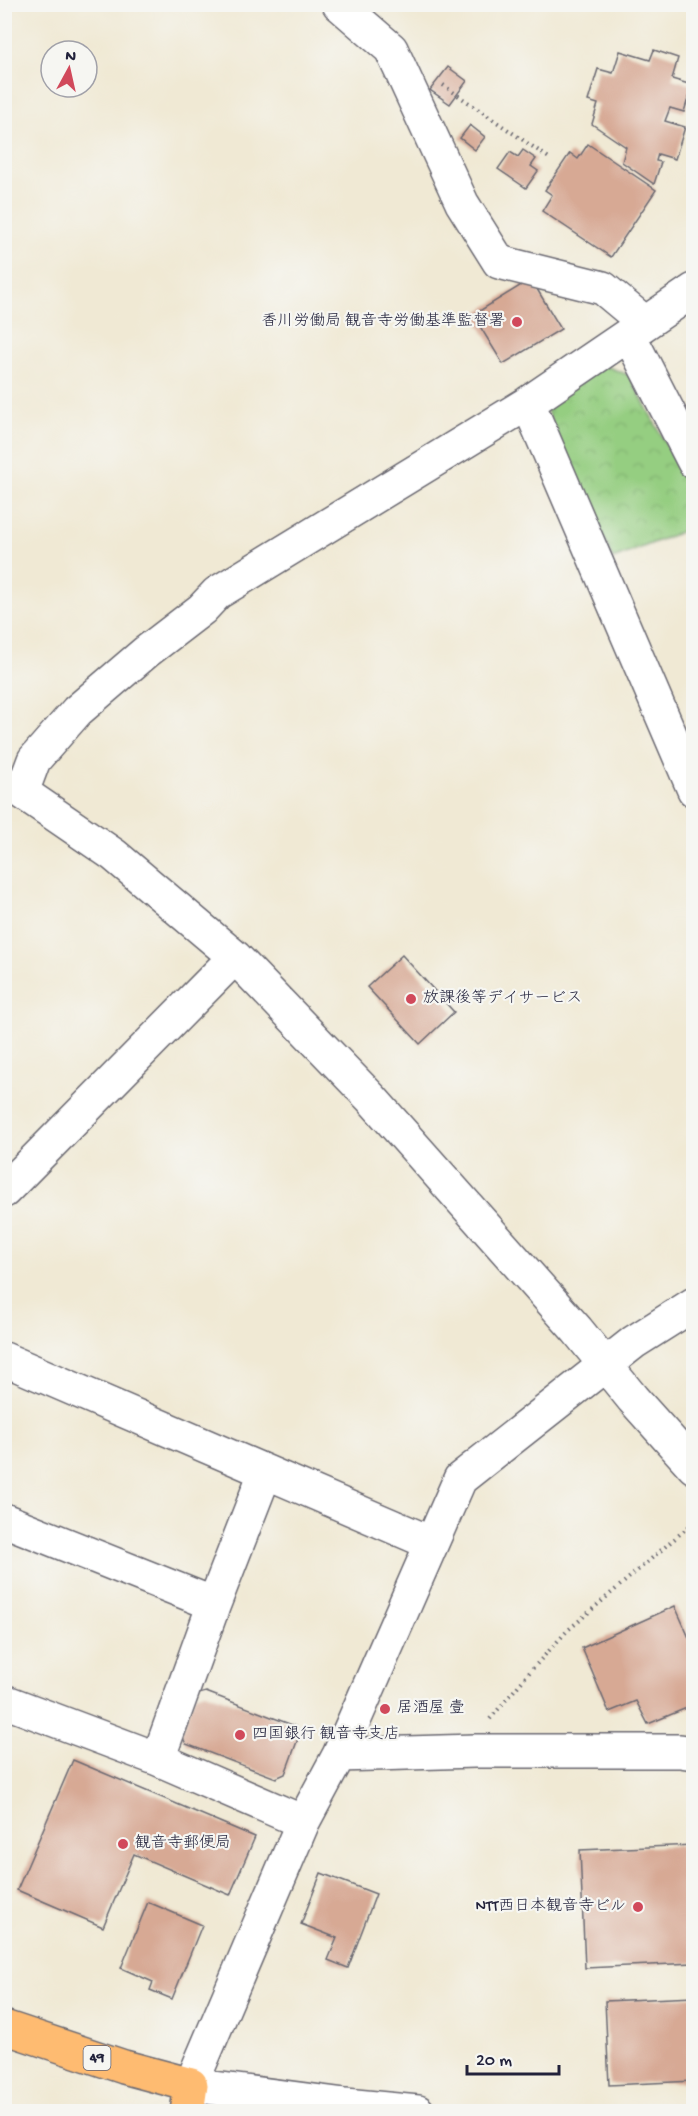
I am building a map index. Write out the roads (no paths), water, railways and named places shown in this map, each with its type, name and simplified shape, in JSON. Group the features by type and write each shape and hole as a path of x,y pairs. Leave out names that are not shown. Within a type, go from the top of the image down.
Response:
{"main road":[{"name":"49","path":"4,2026 124,2067 189,2098"}],"street":[{"path":"339,4 391,49 462,202 499,262 603,288 637,329 693,462"},
{"path":"693,290 528,403 217,593 202,609 146,652 77,711 13,787 114,855 235,957 371,1098 577,1330 633,1399 693,1467"},
{"path":"528,403 693,790"},
{"path":"4,1191 235,957"},
{"path":"418,2112 189,2098 303,1822 354,1723 460,1479 634,1342 693,1304"},
{"path":"4,1359 431,1543"},
{"path":"158,1759 214,1604 265,1473"},
{"path":"4,1520 214,1604"},
{"path":"4,1701 158,1759 303,1822"},
{"path":"339,1755 475,1751 680,1751 693,1753"}],"place":[{"name":"香川労働局 観音寺労働基準監督署","path":"517,322"},
{"name":"放課後等デイサービス","path":"411,999"},
{"name":"居酒屋 壹","path":"385,1709"},
{"name":"四国銀行 観音寺支店","path":"240,1735"},
{"name":"観音寺郵便局","path":"123,1844"},
{"name":"NTT西日本観音寺ビル","path":"638,1907"}]}
